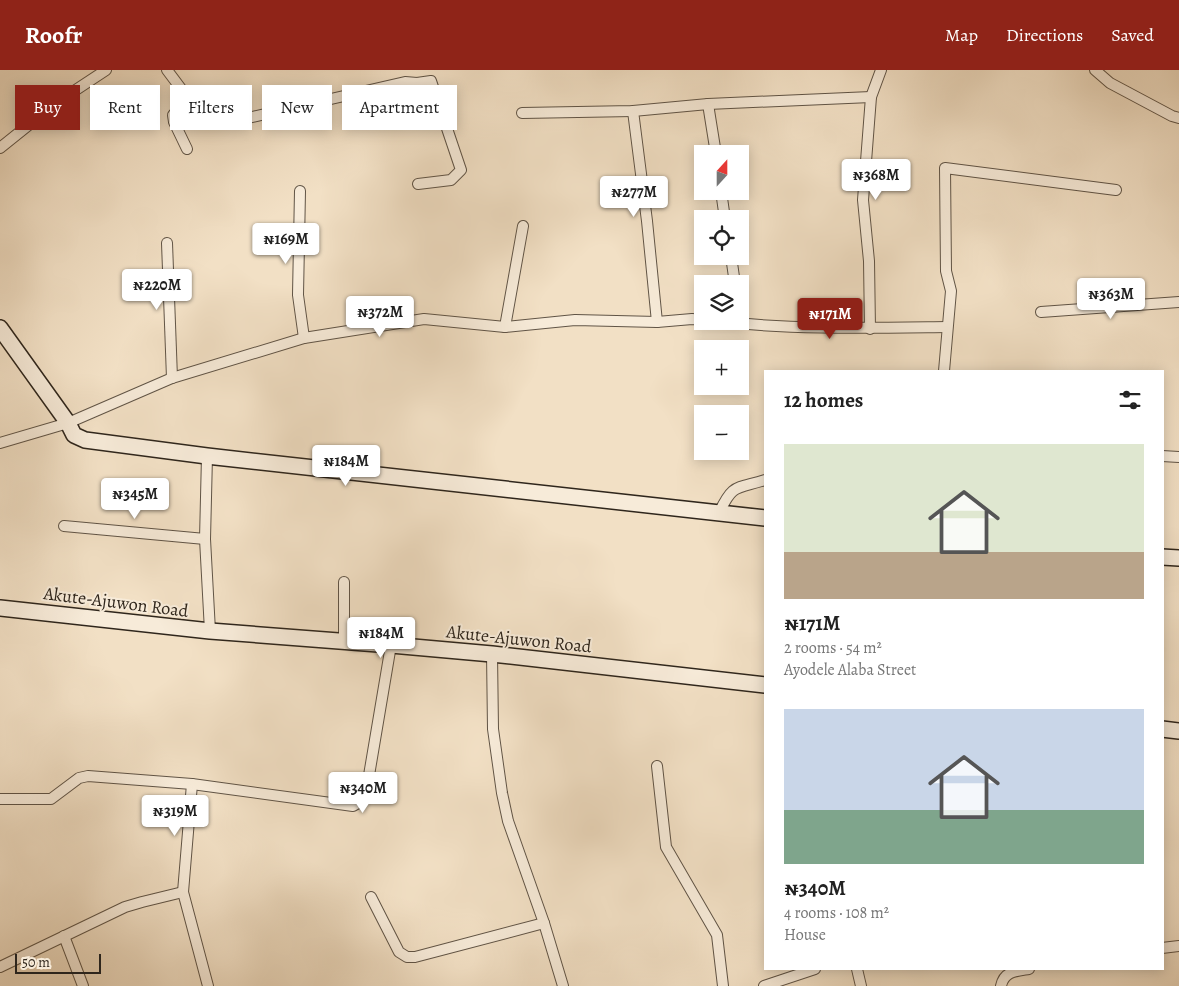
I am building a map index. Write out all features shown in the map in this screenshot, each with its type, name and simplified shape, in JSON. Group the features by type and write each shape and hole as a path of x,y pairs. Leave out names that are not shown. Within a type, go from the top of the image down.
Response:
{"street":[{"path":"0,148 56,103 106,70"},
{"path":"166,70 178,85"},
{"path":"870,329 870,261 863,200 871,97 881,70"},
{"path":"1095,70 1110,83 1179,118"},
{"path":"252,118 405,82 432,82 461,170 451,180 418,184"},
{"path":"522,113 633,111 708,104 871,97"},
{"path":"708,104 715,145"},
{"path":"633,111 657,322"},
{"path":"178,130 188,149"},
{"path":"944,370 951,291 946,271 945,168 1116,190"},
{"path":"300,191 298,296 304,338"},
{"path":"505,327 523,226"},
{"path":"167,243 172,378"},
{"path":"1041,312 1179,302"},
{"path":"0,443 68,423 172,378 304,338 424,319 505,327 575,320 657,322 694,318"},
{"path":"749,321 870,329 947,327"},
{"path":"0,328 68,423 74,435 85,440 207,456 764,518"},
{"path":"207,456 205,539 210,632"},
{"path":"1164,456 1179,457"},
{"path":"719,513 727,497 737,487 764,480"},
{"path":"64,526 205,539"},
{"path":"1164,556 1179,558"},
{"path":"344,582 344,642"},
{"name":"Akute-Ajuwon Road","path":"0,608 210,632 492,654 764,685"},
{"path":"0,799 51,799 79,778 88,776 192,784 353,806 364,799 391,645"},
{"path":"492,654 493,729 502,793 508,820 544,923 563,986"},
{"path":"1164,729 1179,731"},
{"path":"657,766 666,847 717,935 723,986"},
{"path":"192,784 183,892 208,986"},
{"path":"0,967 125,907 183,892"},
{"path":"371,897 399,952 406,957 416,957 544,923"},
{"path":"64,936 83,986"},
{"path":"1164,948 1179,946"},
{"path":"764,986 812,970"},
{"path":"857,970 861,986"},
{"path":"1001,986 1004,977 1012,972 1023,970"}]}
